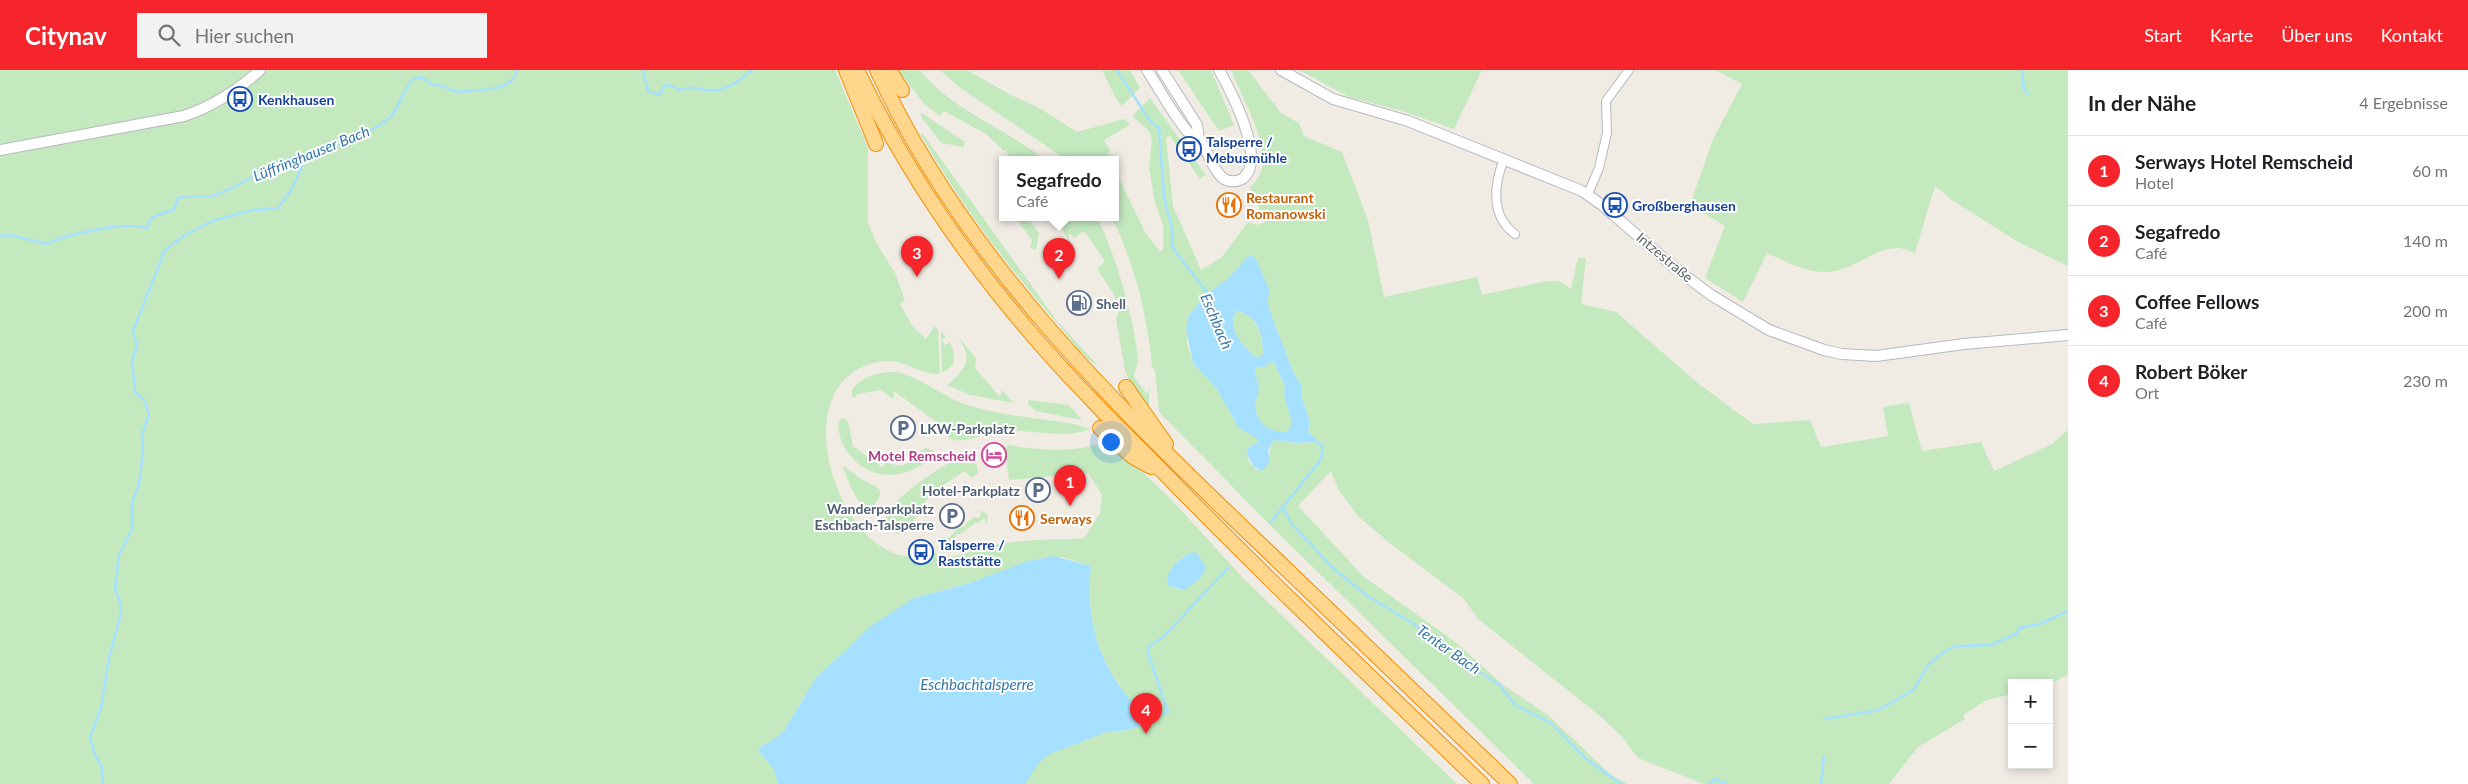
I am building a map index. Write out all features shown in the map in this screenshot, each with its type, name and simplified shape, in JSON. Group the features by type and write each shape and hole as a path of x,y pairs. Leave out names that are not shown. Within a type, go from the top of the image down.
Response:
{"highway":[{"path":"846,70 876,144"},
{"path":"857,70 915,176 1010,308 1088,396 1167,476 1482,784"},
{"path":"877,70 929,166 984,247 1056,335 1176,462 1510,784"},
{"path":"889,70 902,90"},
{"path":"1126,386 1176,462"},
{"path":"1100,428 1133,457 1167,476"}],"main road":[{"path":"0,150 184,116 226,97 260,70"},
{"path":"1148,70 1188,132 1199,140 1220,175 1228,181 1241,179 1251,166 1252,152 1244,128 1219,70"},
{"path":"1162,70 1197,125 1199,140"},
{"name":"Intzestraße","path":"1281,70 1333,100 1408,121 1568,184 1588,194 1675,268 1711,294 1769,330 1824,350 1876,356 1964,344 2068,335"}],"street":[{"path":"1588,194 1599,168 1608,133 1606,101 1629,70"},
{"path":"1504,159 1495,190 1506,227 1515,234"}],"green space":[{"path":"0,70 835,70 868,148 868,223 877,244 895,273 905,300 900,304 913,327 926,339 935,326 938,329 940,374 922,371 898,362 889,361 867,365 844,380 831,403 826,430 829,460 838,489 852,516 870,538 899,555 914,556 928,551 951,557 1005,543 1084,538 1100,513 1102,495 1088,473 1009,480 1005,449 1008,445 1035,449 1063,450 1111,443 1169,497 1245,580 1457,784 1025,784 1038,764 1048,755 1107,732 1129,730 1150,719 1139,709 1135,710 1136,706 1123,691 1113,675 1097,641 1090,605 1091,566 1062,557 1041,558 970,583 914,598 815,679 785,729 772,741 762,745 759,751 774,770 778,784 0,784","holes":["1183,556 1183,590 1173,588 1170,570"]},
{"path":"898,70 920,70 933,84 963,108 1014,138 1040,156 1009,156 1006,150 1004,151 986,134 944,111 940,116 925,105"},
{"path":"940,70 967,70 1009,94 1041,109 1077,132 1124,119 1130,125 1104,140 1110,151 1108,153 1109,156 1061,156 959,87"},
{"path":"1102,70 1130,70 1140,88 1122,106 1115,97"},
{"path":"1178,70 1211,70 1234,125 1219,131"},
{"path":"1231,70 1248,70 1281,113 1299,123 1304,136 1342,152 1368,220 1384,297 1477,277 1482,295 1547,281 1559,281 1571,289 1578,258 1586,258 1581,304 1616,312 1699,384 1753,424 1810,420 1821,447 1888,436 1883,407 1909,403 1922,451 1981,442 1994,471 2052,444 2068,430 2068,675 2053,682 2053,679 2008,679 2008,695 1987,700 1963,715 1965,719 1918,747 1889,784 1704,784 1638,758 1622,737 1600,716 1478,619 1464,599 1387,541 1358,516 1338,489 1331,471 1298,506 1363,576 1458,644 1503,685 1548,715 1610,774 1627,784 1534,784 1272,527 1159,412 1155,370 1152,367 1139,290 1127,253 1113,221 1119,221 1119,178 1146,234 1160,251 1163,250 1163,225 1155,203 1149,168 1152,140 1149,131 1132,116 1150,98 1206,175 1200,179 1170,136 1166,138 1173,206 1201,270 1222,257 1248,222 1257,225 1265,222 1250,187 1259,176 1263,163 1263,153 1256,129","holes":["1248,257 1295,376 1302,386 1301,396 1310,421 1308,432 1315,442 1297,443 1274,440 1267,466 1257,470 1249,462 1246,453 1249,447 1256,444 1258,439 1239,428 1216,388 1193,363 1187,343 1189,315 1208,293 1229,278"]},
{"path":"1299,70 1482,70 1454,129 1402,111 1349,97"},
{"path":"1715,70 2068,70 2068,266 2018,242 1952,200 1935,186 1915,253 1899,248 1888,249 1843,269 1817,272 1788,263 1767,253 1743,302 1705,278 1725,226 1690,205 1713,139 1742,84"},
{"path":"922,113 965,142 964,147 941,143 920,115"},
{"path":"923,134 1057,321 1098,366 1077,347 985,234 936,161 921,135"},
{"path":"1018,221 1030,221 1039,233 1036,250 1030,248 1032,240"},
{"path":"1061,221 1098,221 1104,232 1117,267 1133,326 1138,360 1134,377 1147,394 1149,388 1149,409 1131,386 1125,370 1116,319 1120,308 1112,291 1097,269 1105,261 1084,231 1074,238 1070,233 1068,240 1061,226"},
{"path":"1237,311 1250,318 1258,328 1263,355 1257,358 1247,349 1234,331 1234,317"},
{"path":"941,331 946,337 942,340 945,345 950,342 954,353 953,365 942,373"},
{"path":"955,333 976,358 975,368 1000,397 1002,390 1014,403 970,395 947,385 960,373 966,362 965,349"},
{"path":"1273,361 1285,386 1284,395 1291,419 1291,426 1287,432 1268,428 1258,416 1256,401 1258,389 1255,368 1264,367"},
{"path":"896,372 914,378 949,397 980,409 1074,424 1090,429 1068,434 994,430 994,432 971,439 953,440 948,438 946,429 894,391 893,399 881,390 857,394 855,398 852,396 852,389 867,377"},
{"path":"1029,400 1069,405 1082,420 1036,411 1028,405"},
{"path":"843,418 848,421 853,446 882,467 887,462 901,466 905,465 926,448 934,451 934,457 913,470 899,474 887,475 866,469 856,462 843,444 839,434 838,422"},
{"path":"971,451 975,454 978,473 971,478 965,471 931,493 906,533 898,534 890,530 886,518 899,500 937,470"},
{"path":"843,466 880,491 879,498 870,510 857,499"},
{"path":"982,511 988,515 987,523 985,524 986,519 979,523 976,522 962,533 956,535 954,541 940,540 942,537 949,538 958,528 966,526 966,523 975,517 979,518 982,513 977,512"}],"water":[{"path":"1248,256 1255,257 1270,291 1267,301 1273,320 1295,376 1302,386 1301,396 1310,421 1308,432 1317,439 1316,442 1297,443 1274,440 1268,450 1270,462 1262,471 1254,467 1246,453 1249,447 1256,444 1258,439 1239,428 1216,388 1193,363 1186,329 1189,315 1194,309 1208,293 1229,278","holes":["1237,311 1250,317 1258,327 1262,340 1263,355 1257,358 1242,344 1233,324","1273,361 1285,386 1284,395 1291,419 1291,426 1287,432 1267,428 1259,420 1257,414 1256,400 1259,388 1255,368 1264,367"]},
{"path":"1196,552 1206,567 1200,578 1183,590 1169,586 1168,575 1171,569 1185,556"},
{"name":"Eschbachtalsperre","path":"1054,556 1091,566 1090,605 1097,641 1113,675 1123,691 1136,706 1135,710 1140,709 1150,719 1129,730 1107,732 1048,755 1038,764 1025,784 778,784 774,770 759,751 759,747 772,741 785,729 815,679 871,626 914,598 970,583 1028,561"}],"waterway":[{"name":"Lüffringhauser Bach","path":"0,236 10,235 47,244 65,237 100,229 122,226 147,228 151,218 174,209 178,198 215,195 233,188 284,161 350,140 375,128 391,116 413,79 422,77 432,85 440,85 454,91 472,91 505,85 513,79 517,70"},
{"name":"Lüffringhauser Bach","path":"643,70 648,91 660,95 664,86 670,85 679,90 687,88 719,90 736,82 752,70"},
{"name":"Eschbach","path":"1117,70 1150,121 1159,128 1164,197 1172,229 1172,247 1209,295"},
{"path":"2022,70 2024,90 2029,94"},
{"path":"103,784 101,764 95,755 90,737 101,708 109,658 121,613 120,602 115,589 119,555 132,529 132,503 139,484 143,452 142,435 149,414 144,400 135,392 132,361 137,346 133,331 165,250 185,235 212,221 253,210 278,208 291,190 308,154"},
{"name":"Eschbach","path":"1270,523 1319,462 1322,454 1322,445 1313,440"},
{"name":"Tenter Bach","path":"1283,508 1291,523 1334,569 1366,595 1414,624 1444,649 1455,652 1482,674 1500,685 1515,705 1551,723 1585,758 1621,784"},
{"name":"Eschbach","path":"1134,727 1168,712 1148,653 1149,646 1163,637 1228,568"},
{"path":"1824,719 1879,710 1914,689 1928,665 1942,653 1955,646 1991,645 2017,633 2019,628 2040,624 2068,611"},
{"path":"1821,784 1824,757"},
{"name":"Tenter Bach","path":"1709,784 1715,779 1727,784"}],"place":[{"name":"Kenkhausen","path":"240,99"},
{"name":"Talsperre / Mebusmühle","path":"1189,149"},
{"name":"Restaurant Romanowski","path":"1229,205"},
{"name":"Großberghausen","path":"1615,205"},
{"name":"Coffee Fellows","path":"917,277"},
{"name":"Segafredo","path":"1059,279"},
{"name":"Shell","path":"1079,303"},
{"name":"LKW-Parkplatz","path":"903,428"},
{"name":"Motel Remscheid","path":"994,455"},
{"name":"Hotel-Parkplatz","path":"1038,490"},
{"name":"Serways Hotel Remscheid","path":"1070,506"},
{"name":"Wanderparkplatz Eschbach-Talsperre","path":"952,516"},
{"name":"Serways","path":"1022,518"},
{"name":"Talsperre / Raststätte","path":"921,552"},
{"name":"Robert Böker","path":"1146,734"}]}
